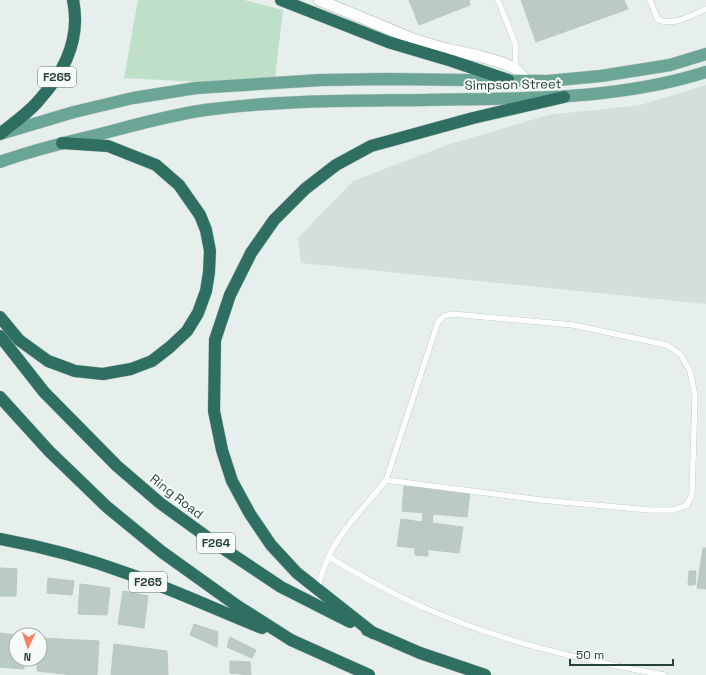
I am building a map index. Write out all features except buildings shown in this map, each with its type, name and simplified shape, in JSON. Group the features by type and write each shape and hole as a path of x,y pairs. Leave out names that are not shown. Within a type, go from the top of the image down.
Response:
{"highway":[{"name":"F265","path":"0,134 40,100 66,62 71,51 75,24 73,0"},
{"path":"281,0 388,42 452,61 508,80"},
{"path":"374,633 297,573 271,545 250,514 232,480 222,450 214,411 215,340 230,294 251,253 274,220 305,189 336,165 371,146 473,118 564,97"},
{"path":"0,317 19,340 48,361 75,371 103,374 131,369 152,361 170,347 187,331 198,313 206,291 210,251 206,230 200,215 179,185 156,165 108,146 62,143"},
{"name":"Ring Road","path":"0,336 44,392 118,466 160,503 218,545 281,587 374,633 420,653 485,675"},
{"name":"F264","path":"0,397 49,451 107,507 162,552 236,605 291,640 369,675"},
{"name":"F265","path":"0,539 72,556 127,573 291,640"}],"main road":[{"path":"0,134 74,112 140,97 196,88 321,80 395,79 548,81 601,76 670,65 706,54"},
{"name":"Simpson Street","path":"0,162 62,143 146,122 205,110 263,104 318,102 564,97 615,92 687,78 706,72"}],"street":[{"path":"319,0 413,39 446,49 479,56 516,68 527,80"}],"lane":[{"path":"498,0 515,43 516,68"},
{"path":"650,0 658,20 663,22 673,22 706,9"},
{"path":"317,589 336,543 347,527 386,480 438,322 444,316 452,314 573,325 667,345 681,355 690,371 695,396 692,494 687,505 673,510 649,510 541,500 386,480"},
{"path":"329,557 425,608 473,627 520,643 570,656 664,675"}],"shaded area":[{"path":"706,85 706,304 301,263 298,238 353,181 447,145 548,115 640,105"}],"green space":[{"path":"138,0 244,0 283,10 274,86 124,78"}]}
